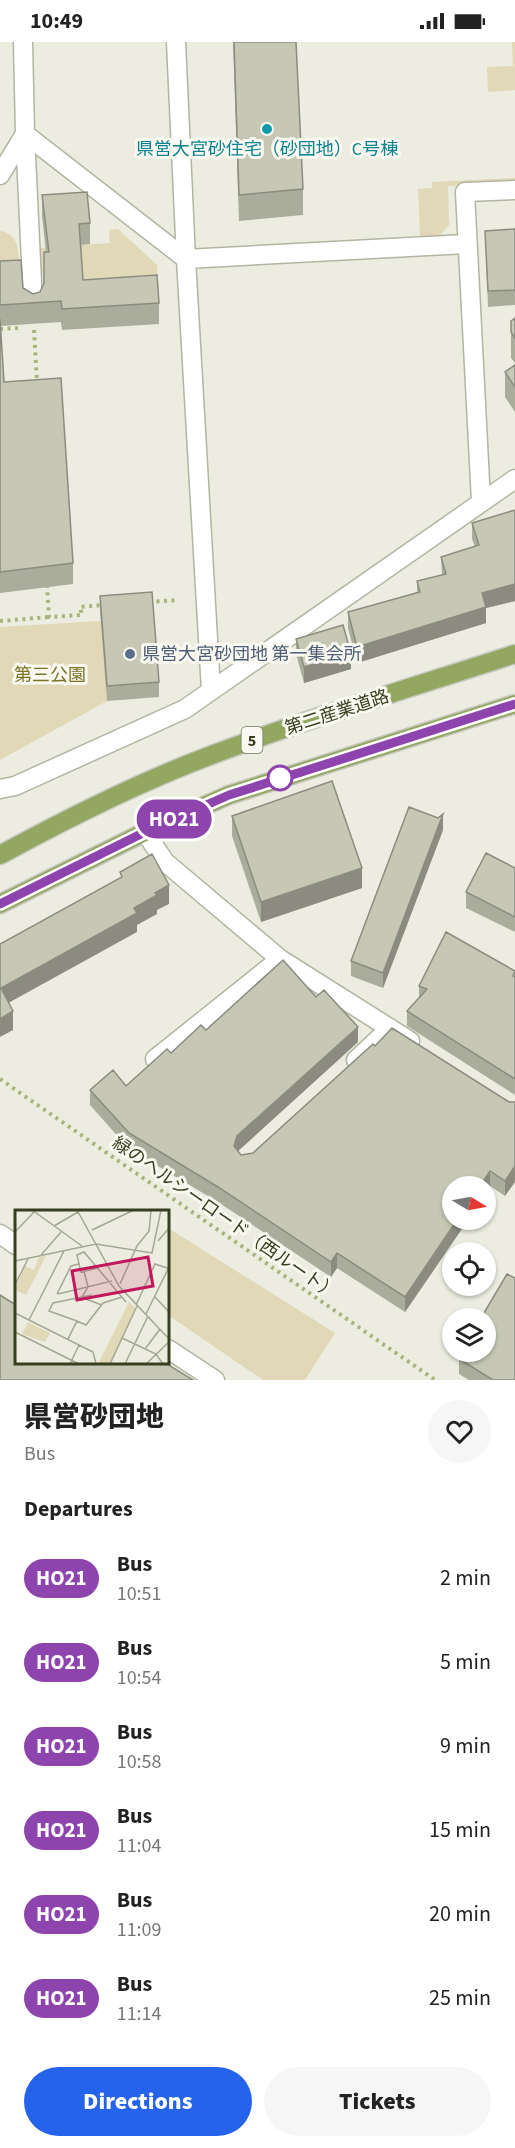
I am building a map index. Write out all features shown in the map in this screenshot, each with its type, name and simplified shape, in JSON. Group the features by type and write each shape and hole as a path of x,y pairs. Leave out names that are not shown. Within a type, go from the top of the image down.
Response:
{"main road":[{"name":"第二産業道路","path":"0,855 114,796 207,756 515,654"},
{"path":"0,903 145,832 239,792 515,704"}],"street":[{"path":"22,42 33,304"},
{"path":"176,42 211,691"},
{"path":"0,175 25,134"},
{"path":"25,134 186,260 466,244"},
{"path":"481,501 465,192 515,189"},
{"path":"0,789 15,786 185,709 515,479"},
{"path":"145,832 165,862 280,959 428,1053"},
{"path":"155,1059 280,959"},
{"path":"339,1075 390,1028"},
{"path":"0,1234 15,1244"},
{"path":"170,1350 215,1380"}],"path":[{"path":"33,304 37,385"},
{"path":"47,582 49,617"},
{"path":"148,602 205,598"},
{"path":"0,621 82,615 80,607 114,604"},
{"name":"緑のヘルシーロード（西ルート）","path":"0,1079 435,1380"}],"green space":[{"path":"512,42 515,42 515,90 488,92 487,67 513,66"},
{"path":"515,178 515,183 448,186 449,225 439,236 420,237 418,189 432,188 432,182"},
{"path":"118,229 157,265 159,295 88,299 82,291 81,272 41,274 39,248 110,243 109,230"},
{"path":"0,231 13,237 16,242 19,256 19,278 0,279"},
{"name":"第三公園","path":"101,621 107,701 0,760 0,627"},
{"path":"170,1229 335,1333 305,1380 263,1380 170,1316"}],"building":[{"name":"県営大宮砂住宅（砂団地）C号棟","path":"234,42 296,42 303,189 239,195"},
{"path":"87,192 90,223 79,224 83,280 157,275 159,303 62,309 61,301 0,305 0,261 21,260 23,288 33,294 40,292 44,283 44,252 49,252 42,195"},
{"path":"515,229 515,290 488,291 485,231"},
{"path":"515,318 515,338 511,332 511,321"},
{"path":"0,319 4,382 61,378 73,563 0,572"},
{"path":"515,365 515,387 505,372"},
{"path":"515,510 515,584 482,593 486,607 357,647 348,612 420,592 417,581 446,574 441,557 479,545 472,523"},
{"name":"県営大宮砂団地 第一集会所","path":"152,592 159,682 107,686 100,596"},
{"path":"343,625 351,654 304,667 296,639"},
{"path":"332,781 362,868 261,902 232,816"},
{"path":"409,807 438,818 443,814 383,973 351,961"},
{"path":"486,853 515,868 515,917 466,892"},
{"path":"152,854 169,885 134,908 137,913 1,988 13,1011 0,1019 0,944 122,877 120,872"},
{"path":"446,932 515,971 513,976 515,977 515,1079 407,1011 427,989 419,986"},
{"path":"283,960 316,997 324,990 358,1027 237,1136 234,1146 241,1155 253,1153 373,1044 375,1046 392,1028 509,1102 515,1102 515,1166 505,1181 490,1171 487,1176 442,1176 442,1230 450,1230 405,1297 337,1253 331,1262 218,1187 129,1133 90,1090 113,1070 126,1086 167,1049 171,1053 201,1025 206,1030"},
{"path":"507,1274 515,1278 515,1380 493,1380 464,1362 496,1362 496,1308 487,1308"},
{"path":"0,1295 15,1304 15,1365 169,1365 193,1380 0,1380"}],"bus line":[{"name":"HO21","path":"0,904 75,865 229,795 515,704"}],"place":[{"name":"県営大宮砂住宅（砂団地）C号棟","path":"267,129"},
{"name":"県営大宮砂団地 第一集会所","path":"130,654"}]}
